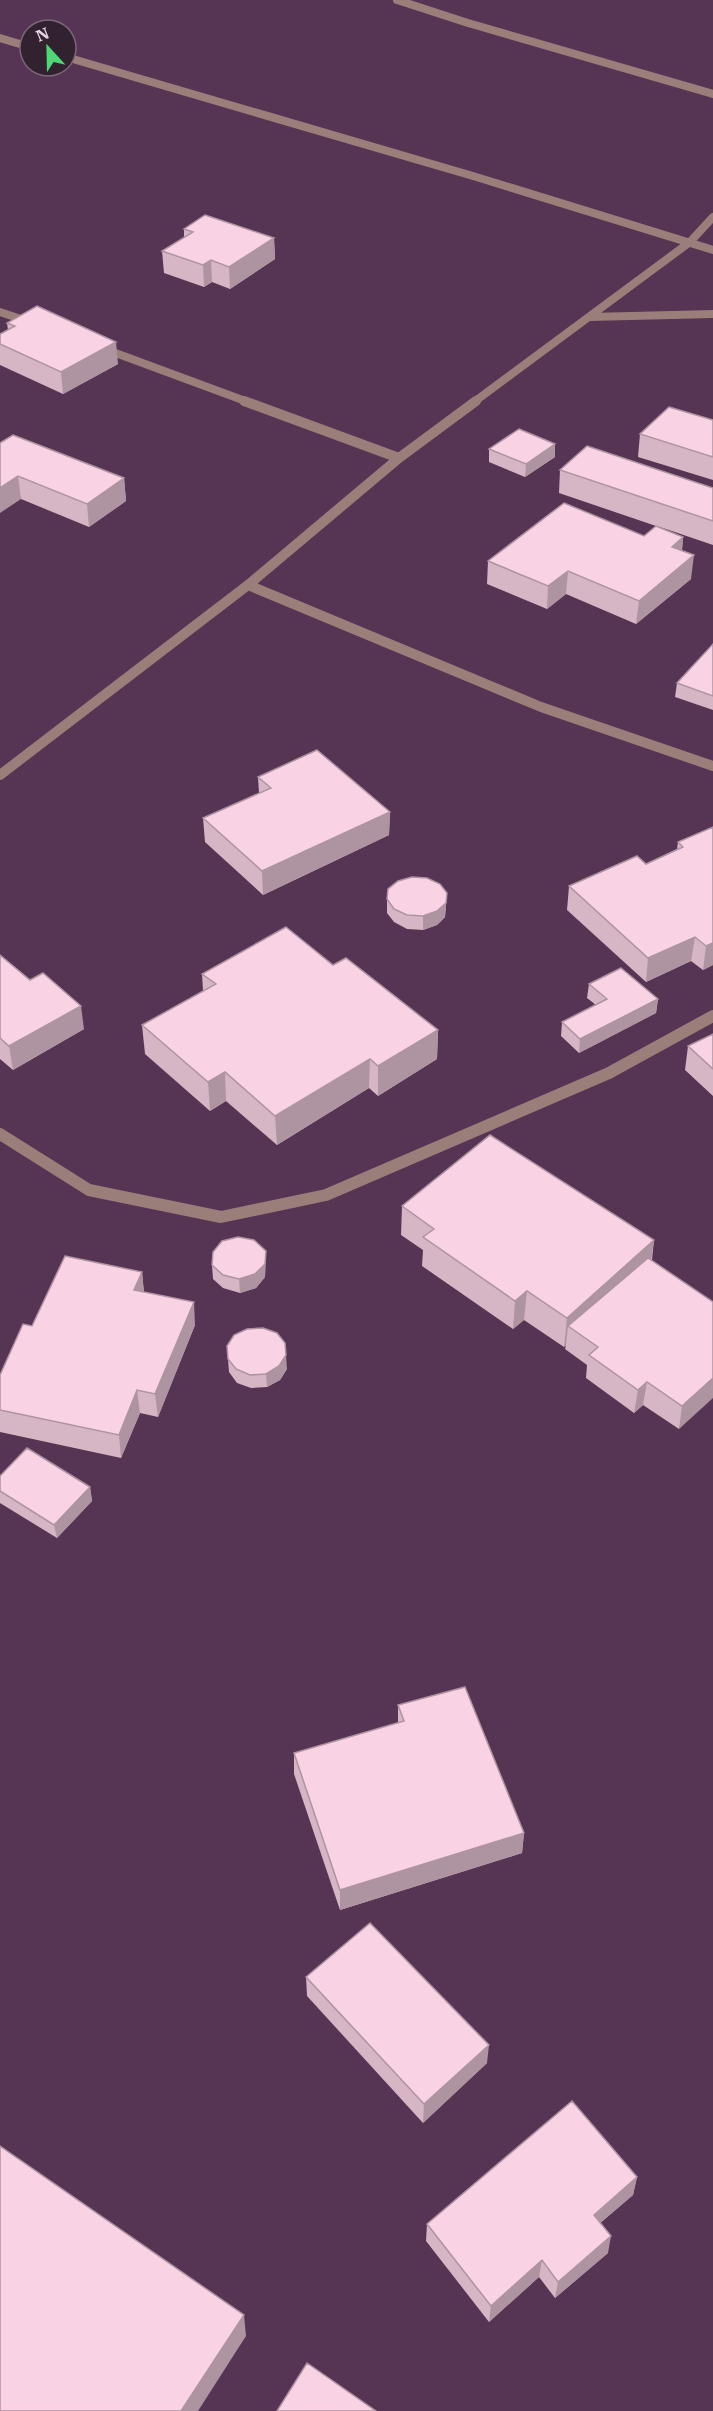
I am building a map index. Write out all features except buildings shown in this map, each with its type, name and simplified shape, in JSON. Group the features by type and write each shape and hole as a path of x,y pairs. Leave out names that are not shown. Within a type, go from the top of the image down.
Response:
{"street":[{"path":"397,0 468,23 713,94"},
{"path":"0,38 18,43"},
{"path":"78,61 713,250"},
{"path":"0,775 248,585 399,458 690,242 713,217"},
{"path":"0,312 44,327"},
{"path":"590,316 713,314"},
{"path":"98,346 399,458"},
{"path":"248,585 541,707 713,766"},
{"path":"0,1134 89,1190 221,1217 326,1195 609,1073 713,1016"}]}
